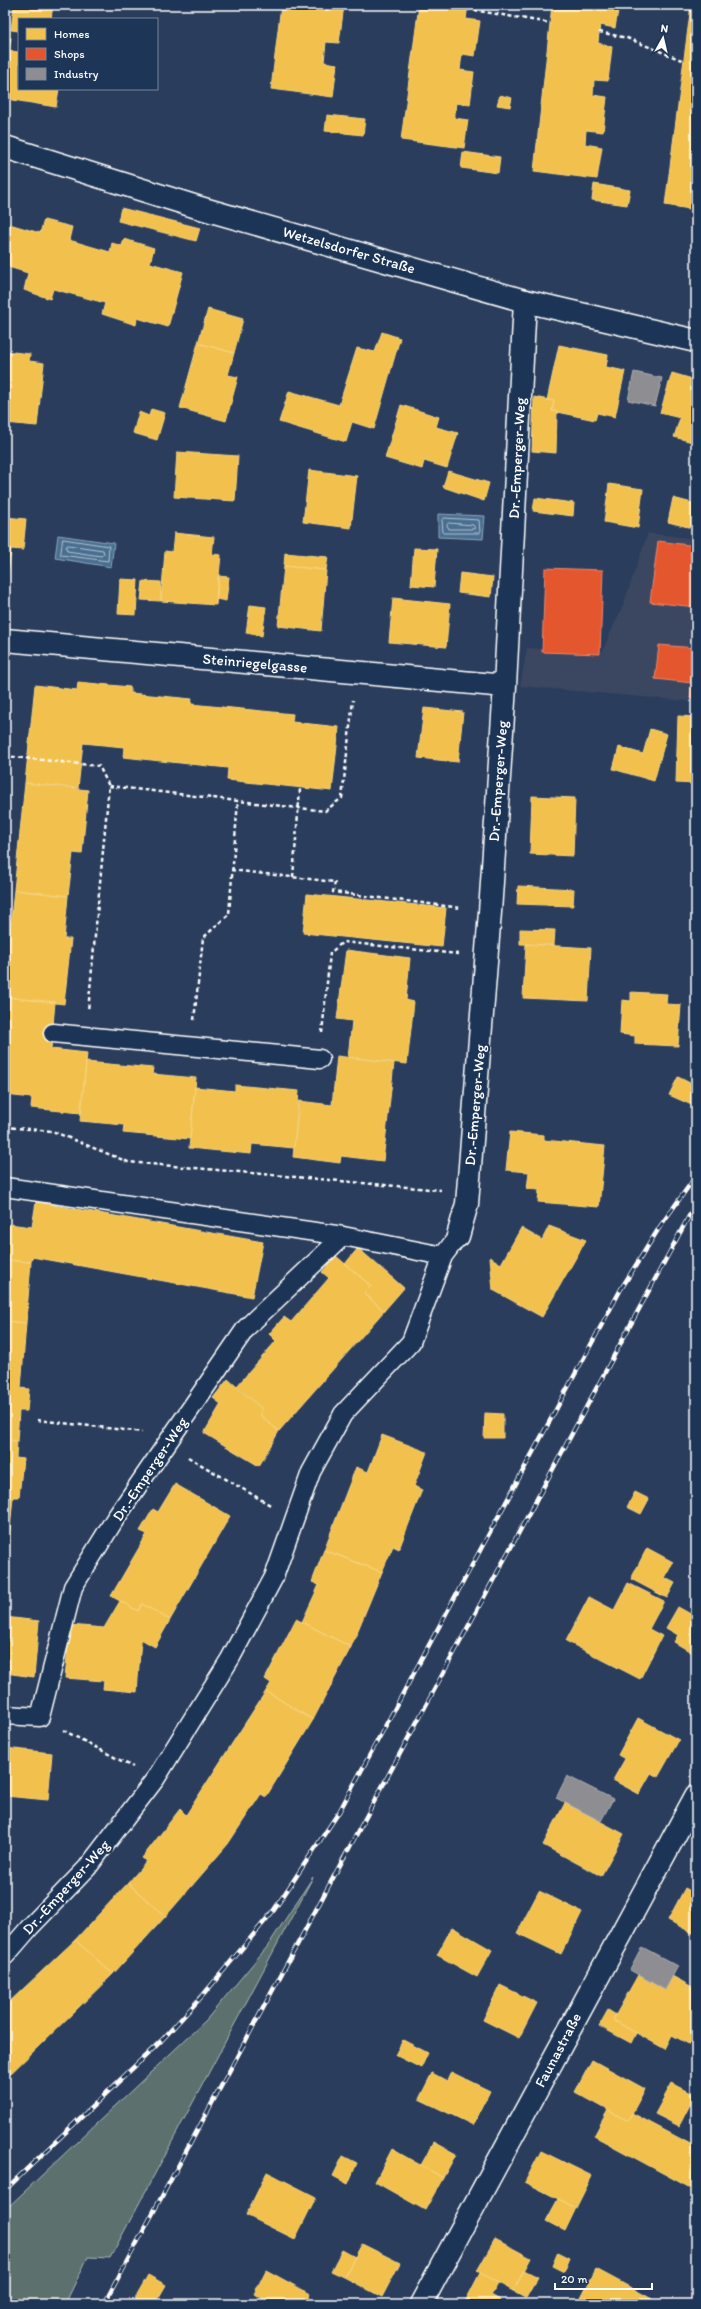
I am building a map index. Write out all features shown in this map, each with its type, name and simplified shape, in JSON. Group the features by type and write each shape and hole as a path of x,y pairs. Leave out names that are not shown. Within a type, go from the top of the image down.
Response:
{"street":[{"name":"Wetzelsdorfer Straße","path":"5,147 197,207 525,301 696,341"},
{"name":"Dr.-Emperger-Weg","path":"458,1236 468,1192 490,912 505,686 525,301"},
{"name":"Steinriegelgasse","path":"5,640 505,686"},
{"name":"Faunastraße","path":"421,2304 696,1796"}],"lane":[{"path":"53,1033 86,1035 320,1059"},
{"path":"5,1187 343,1236 443,1256"},
{"name":"Dr.-Emperger-Weg","path":"40,1717 73,1587 114,1519 246,1328 343,1236"},
{"name":"Dr.-Emperger-Weg","path":"5,1956 30,1927 87,1868 156,1778 230,1659 274,1577 311,1472 343,1414 412,1342 443,1256 458,1236"},
{"path":"5,1715 40,1717"}],"path":[{"path":"467,9 550,23"},
{"path":"599,32 627,38 684,61"},
{"path":"109,786 325,811 342,798 356,672"},
{"path":"5,756 99,766 109,786 86,1035"},
{"path":"293,877 300,788"},
{"path":"191,1046 203,938 229,914 238,800"},
{"path":"232,870 335,882 333,892 490,912"},
{"path":"320,1059 330,953 343,942 486,957"},
{"path":"5,1127 52,1131 128,1162 468,1192"},
{"path":"40,1717 156,1778"}],"shaded area":[{"path":"648,533 696,539 696,702 520,686 527,648 601,654 623,605"}],"green space":[{"path":"313,1877 110,2258 88,2257 65,2304 5,2304 5,2210 206,2020 267,1947"}],"water":[{"path":"438,514 485,516 483,539 438,537"},
{"path":"58,535 114,543 111,567 55,558"}],"building: Homes":[{"path":"14,5 53,5 51,18 18,18 18,31 11,30"},
{"path":"281,5 344,5 339,43 326,42 324,62 337,64 333,97 271,89"},
{"path":"419,5 468,5 466,19 480,21 475,56 462,54 460,70 474,72 470,105 456,103 454,118 468,120 464,148 401,140"},
{"path":"552,5 619,5 615,28 600,25 599,32 598,43 612,47 608,81 594,80 593,95 607,97 603,132 586,130 585,144 602,147 597,179 534,171"},
{"path":"691,5 696,5 696,210 665,205"},
{"path":"5,37 11,38 9,51 18,52 18,90 59,90 56,107 7,99 5,101"},
{"path":"500,95 512,98 510,107 497,105"},
{"path":"327,115 365,119 363,135 325,131"},
{"path":"463,152 500,157 498,173 461,168"},
{"path":"594,184 630,190 627,205 592,200"},
{"path":"121,208 200,228 196,241 118,221"},
{"path":"44,220 72,227 69,240 110,252 112,243 122,246 124,239 154,248 150,263 183,272 168,327 137,318 136,325 102,314 105,303 53,289 50,299 24,290 28,273 5,266 6,223 40,233"},
{"path":"208,309 243,319 234,353 198,343"},
{"path":"382,332 400,338 374,429 352,422 346,442 279,422 289,391 339,405 357,348 375,352"},
{"path":"198,343 234,353 228,375 238,377 226,421 180,408"},
{"path":"559,345 608,355 606,367 625,371 615,417 597,413 595,420 552,411 554,401 547,400"},
{"path":"5,351 30,354 29,361 44,363 37,426 5,423"},
{"path":"672,373 696,380 696,443 674,437 680,418 660,413"},
{"path":"534,397 554,401 552,411 557,411 556,453 532,451"},
{"path":"401,405 439,417 436,427 458,433 447,468 424,461 422,469 385,458"},
{"path":"151,409 165,413 157,440 133,433 139,412 149,416"},
{"path":"177,452 238,456 235,501 174,497"},
{"path":"309,470 357,476 351,528 303,522"},
{"path":"448,471 489,483 484,501 443,487"},
{"path":"609,484 643,489 638,528 604,522"},
{"path":"535,498 574,503 573,516 533,511"},
{"path":"673,498 696,504 696,529 668,522"},
{"path":"5,517 26,519 23,550 11,549 6,591"},
{"path":"174,533 214,537 212,554 221,555 216,605 161,601 165,551 172,552"},
{"path":"414,548 437,549 434,587 411,585"},
{"path":"285,553 328,557 326,570 284,566"},
{"path":"284,566 326,570 321,631 278,626"},
{"path":"460,573 493,577 491,597 458,593"},
{"path":"218,576 229,577 226,601 216,599"},
{"path":"120,579 138,580 136,615 118,614"},
{"path":"143,581 161,582 161,601 141,600"},
{"path":"393,598 450,604 446,647 389,642"},
{"path":"250,605 266,607 262,636 246,633"},
{"path":"78,682 130,687 130,693 192,699 191,704 293,714 292,722 339,727 332,791 227,780 228,768 123,757 124,747 83,743 78,788 25,783 35,685 77,690"},
{"path":"424,708 463,712 458,762 418,758"},
{"path":"678,716 696,717 696,784 676,783"},
{"path":"650,729 667,734 654,781 613,769 619,747 643,754"},
{"path":"25,783 88,790 82,854 73,853 68,896 14,890"},
{"path":"532,796 575,798 573,856 530,854"},
{"path":"518,886 574,889 573,906 517,904"},
{"path":"14,890 68,896 64,939 71,939 64,1004 5,997 5,975"},
{"path":"307,894 446,908 442,947 303,933"},
{"path":"520,929 555,930 554,945 520,944"},
{"path":"526,944 591,948 588,1001 523,998"},
{"path":"346,950 410,958 406,1000 414,1002 407,1064 348,1057 352,1021 337,1019"},
{"path":"631,992 667,994 666,1004 681,1005 678,1046 635,1044 635,1036 620,1034 622,1000 631,1001"},
{"path":"5,997 55,1002 51,1049 87,1053 81,1113 31,1108 32,1098 5,1095"},
{"path":"337,1056 394,1063 383,1161 341,1156 340,1163 293,1157 299,1101 332,1105"},
{"path":"86,1062 153,1068 152,1074 196,1078 190,1139 123,1133 124,1125 80,1121"},
{"path":"678,1077 696,1086 696,1101 694,1106 669,1095"},
{"path":"235,1085 299,1091 294,1148 252,1144 251,1154 189,1148 195,1087 235,1091"},
{"path":"510,1132 544,1135 544,1140 605,1146 599,1207 538,1202 539,1190 527,1189 529,1172 506,1170"},
{"path":"36,1202 263,1242 252,1297 32,1257 31,1262 5,1260 9,1224 32,1227"},
{"path":"549,1226 586,1240 542,1317 493,1290 490,1257 501,1264 521,1228 542,1240"},
{"path":"358,1248 404,1288 384,1311 364,1293 371,1286 345,1264"},
{"path":"336,1256 371,1286 364,1293 384,1311 279,1431 259,1414 263,1410 237,1386 276,1341 269,1334 284,1317 291,1322 329,1278 322,1272"},
{"path":"5,1260 31,1262 26,1323 5,1321"},
{"path":"5,1321 26,1323 21,1388 29,1389 27,1411 19,1411 17,1441 5,1440"},
{"path":"228,1379 263,1410 259,1414 279,1431 259,1466 204,1433 221,1404 213,1398"},
{"path":"485,1413 503,1414 503,1438 484,1438"},
{"path":"382,1435 427,1452 414,1486 422,1490 399,1549 393,1546 382,1572 324,1550 356,1467 368,1472"},
{"path":"5,1440 17,1441 16,1458 23,1459 19,1497 13,1497 7,1559 5,1558"},
{"path":"175,1484 230,1516 170,1620 142,1604 138,1611 111,1596 147,1534 140,1531 153,1509 158,1512"},
{"path":"635,1492 649,1499 641,1514 627,1507"},
{"path":"647,1548 673,1562 665,1578 675,1583 667,1598 631,1579"},
{"path":"324,1550 382,1572 351,1647 302,1622 319,1585 312,1582"},
{"path":"5,1558 7,1559 5,1583"},
{"path":"628,1583 664,1601 649,1629 662,1636 640,1679 566,1641 589,1597 614,1610"},
{"path":"120,1601 138,1611 142,1604 170,1620 155,1647 141,1639 137,1692 103,1689 104,1681 65,1678 70,1625 104,1628"},
{"path":"678,1607 696,1617 696,1655 674,1642 678,1635 666,1628"},
{"path":"5,1617 39,1621 34,1677 5,1673"},
{"path":"296,1619 351,1647 313,1720 266,1691 271,1683 265,1679"},
{"path":"266,1691 313,1720 266,1797 261,1794 228,1844 165,1917 128,1883 147,1861 142,1858 180,1809 186,1815"},
{"path":"638,1718 679,1740 658,1777 651,1773 639,1794 613,1780 625,1759 618,1755"},
{"path":"5,1748 52,1753 48,1800 5,1796"},
{"path":"565,1803 624,1834 601,1876 543,1845"},
{"path":"128,1883 165,1917 113,1974 75,1940"},
{"path":"685,1888 696,1894 696,1935 668,1920"},
{"path":"539,1891 582,1912 561,1954 517,1933"},
{"path":"452,1927 492,1950 477,1977 437,1955"},
{"path":"75,1940 113,1974 5,2079 5,2006"},
{"path":"638,1975 665,1990 672,1976 696,1989 696,2048 672,2035 665,2049 613,2020"},
{"path":"500,1985 537,2003 519,2038 483,2020"},
{"path":"608,2010 616,2015 613,2020 636,2033 631,2043 599,2026"},
{"path":"403,2040 428,2053 421,2068 395,2055"},
{"path":"592,2060 645,2089 628,2121 575,2092"},
{"path":"451,2072 490,2091 473,2125 419,2099 432,2073 447,2081"},
{"path":"672,2083 695,2095 679,2126 655,2114"},
{"path":"608,2110 628,2121 632,2113 696,2147 696,2191 594,2136"},
{"path":"434,2142 456,2154 443,2178 421,2165"},
{"path":"392,2149 443,2178 425,2210 375,2182"},
{"path":"541,2151 592,2176 576,2208 525,2182"},
{"path":"343,2156 357,2163 348,2184 333,2176"},
{"path":"267,2172 316,2197 295,2239 246,2215"},
{"path":"558,2199 576,2208 565,2231 546,2221"},
{"path":"495,2239 531,2258 513,2291 477,2271"},
{"path":"362,2244 400,2263 382,2297 344,2277"},
{"path":"342,2250 355,2257 344,2277 331,2271"},
{"path":"558,2252 570,2258 564,2272 552,2266"},
{"path":"596,2269 652,2299 650,2304 578,2304"},
{"path":"266,2270 310,2294 305,2304 272,2304 254,2294"},
{"path":"524,2270 538,2277 526,2298 513,2291"},
{"path":"480,2273 498,2283 491,2295 500,2300 498,2304 464,2304"},
{"path":"148,2275 166,2285 155,2304 146,2304 135,2298"}],"building: Shops":[{"path":"658,541 696,546 696,607 650,602"},
{"path":"545,568 603,570 600,654 542,652"},
{"path":"659,645 696,648 692,683 655,679"},
{"path":"696,647 696,699 690,698"}],"building: Industry":[{"path":"634,372 662,378 655,406 628,400"},
{"path":"567,1776 613,1799 601,1821 556,1798"},
{"path":"642,1947 678,1966 665,1990 630,1970"}],"railway":[{"path":"5,2190 161,2041 204,1994 274,1910 339,1812 621,1289 661,1225 696,1176"},
{"path":"104,2304 696,1203"}]}
